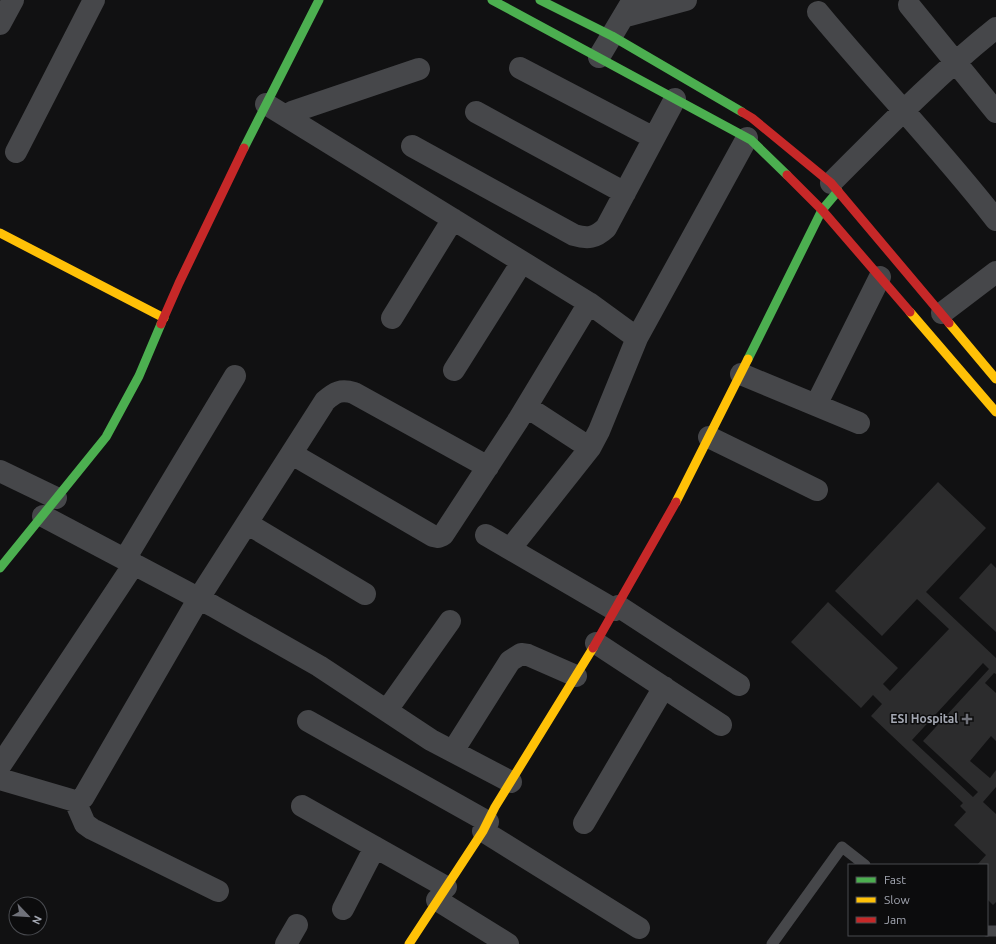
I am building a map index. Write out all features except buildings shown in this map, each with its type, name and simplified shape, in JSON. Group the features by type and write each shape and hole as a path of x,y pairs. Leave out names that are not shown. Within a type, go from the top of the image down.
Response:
{"street":[{"path":"0,24 13,0"},
{"path":"16,152 94,0"},
{"path":"0,568 106,437 139,376 179,284 266,104 319,0"},
{"path":"492,0 747,138 762,150 822,210 996,412"},
{"path":"540,0 623,18 752,118 835,187 993,371"},
{"path":"599,57 623,18 686,0"},
{"path":"909,5 996,112"},
{"path":"818,12 861,63 966,181 996,220"},
{"path":"409,944 441,893 486,827 495,807 596,643 670,515 822,210 835,187 904,110 956,61 996,28"},
{"path":"520,68 654,138"},
{"path":"288,117 292,112 418,69"},
{"path":"412,146 574,235 587,239 598,236 606,228 675,99"},
{"path":"266,104 589,303 637,338"},
{"path":"476,112 625,193"},
{"path":"510,549 590,448 599,431 637,338 747,138"},
{"path":"392,318 453,219"},
{"path":"0,233 164,318"},
{"path":"454,370 522,262"},
{"path":"942,313 996,272"},
{"path":"816,405 880,277"},
{"path":"292,454 433,536 438,537 446,531 527,407 589,303"},
{"path":"741,374 858,423"},
{"path":"0,766 129,562 235,376"},
{"path":"0,779 75,801 82,798 199,598 248,524 325,401 335,392 345,391 354,393 488,467"},
{"path":"527,407 590,448"},
{"path":"709,436 817,490"},
{"path":"0,471 56,498"},
{"path":"43,516 199,598 319,666 431,740 511,782"},
{"path":"248,524 365,594"},
{"path":"486,535 616,608 739,685"},
{"path":"387,710 450,621"},
{"path":"596,643 721,725"},
{"path":"453,751 510,661 515,656 520,654 528,654 576,676"},
{"path":"584,823 664,687"},
{"path":"308,721 486,827 639,928"},
{"path":"75,801 85,824 92,829 218,891"},
{"path":"302,806 375,847 441,893 508,944"},
{"path":"343,909 375,847"},
{"path":"286,944 297,925"}],"lane":[{"path":"772,944 842,847 863,864"}],"traffic: fast":[{"path":"244,148 319,0"},
{"path":"492,0 751,140 787,175"},
{"path":"540,0 612,36 742,112"},
{"path":"748,359 822,210 838,191"},
{"path":"0,568 106,437 139,376 161,324"}],"traffic: slow":[{"path":"0,233 164,318"},
{"path":"910,312 996,412"},
{"path":"949,323 996,379"},
{"path":"676,502 748,359"},
{"path":"409,944 483,831 495,807 593,648"}],"traffic: jam":[{"path":"742,112 752,118 831,183 949,323"},
{"path":"161,324 179,283 244,148"},
{"path":"787,175 822,210 910,312"},
{"path":"593,648 676,502"}],"place":[{"name":"ESI Hospital","path":"967,719"}]}
